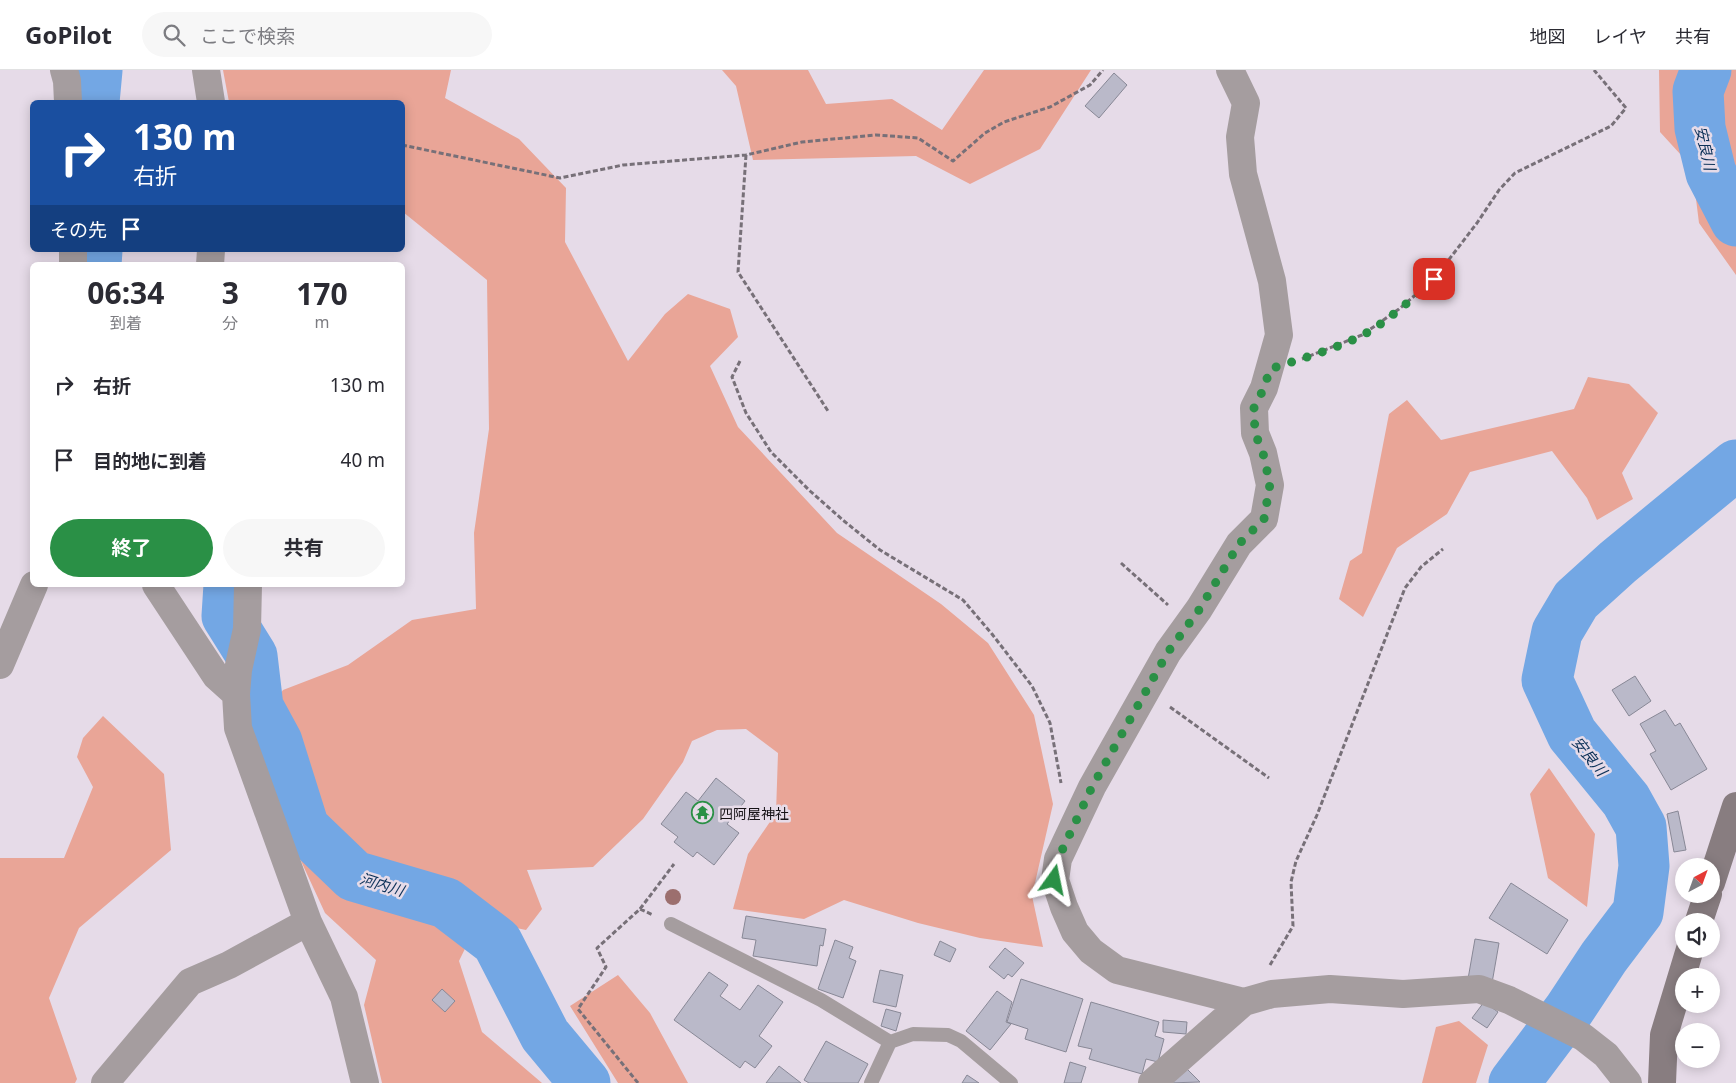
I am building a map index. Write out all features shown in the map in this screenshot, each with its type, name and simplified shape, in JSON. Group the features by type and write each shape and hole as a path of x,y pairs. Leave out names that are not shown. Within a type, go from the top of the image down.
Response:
{"street":[{"path":"64,70 67,80 68,100"},
{"path":"206,70 211,100"},
{"path":"1230,70 1246,103 1240,137 1243,174 1272,281 1279,335 1264,388 1254,408 1255,433 1263,453 1270,484 1264,519 1239,544 1199,610 1168,652 1115,745 1077,818 1058,859 1054,880 1075,932 1091,950 1117,970 1244,1002"},
{"path":"0,664 33,587"},
{"path":"157,587 216,676 237,682"},
{"path":"248,587 248,629 237,682 238,728 308,922 344,997 365,1083"},
{"path":"1719,858 1736,806"},
{"path":"104,1083 190,982 229,965 308,922"},
{"path":"1662,1083 1664,1034 1687,958"},
{"path":"1152,1083 1244,1002 1272,994 1330,989 1404,994 1479,989 1509,1000 1583,1037 1606,1055 1628,1083"}],"lane":[{"path":"670,924 821,1000 890,1042"},
{"path":"871,1083 890,1042 913,1034 948,1035 961,1041 1011,1083"}],"path":[{"path":"405,146 560,178 623,165 746,155 802,142 876,135 918,138 953,161 986,133 1004,122 1050,107 1090,86 1102,70"},
{"path":"1270,369 1316,354 1362,335 1399,309 1434,279 1477,224 1499,190 1515,173 1611,126 1626,108 1594,70"},
{"path":"746,155 738,272 828,410"},
{"path":"740,361 732,377 746,413 771,452 817,497 880,550 963,600 1032,686 1050,723 1062,790 1077,818"},
{"path":"1244,1002 1271,963 1293,926 1291,882 1296,862 1317,815 1405,588 1421,567 1443,549"},
{"path":"1121,563 1189,623"},
{"path":"1147,690 1269,778"},
{"path":"638,1083 578,1009 606,967 597,948 640,909 674,864"},
{"path":"640,909 670,924"}],"shaded area":[{"path":"223,70 451,70 445,98 519,139 566,188 565,242 628,361 665,314 688,294 730,309 738,337 710,366 738,427 837,533 941,604 988,643 1034,715 1053,804 1032,896 1043,947 980,938 918,923 844,900 804,919 733,909 748,854 776,813 778,753 746,729 717,730 692,741 683,762 643,819 593,867 527,870 542,909 526,930 479,920 459,961 482,1032 542,1083 382,1083 364,1005 376,960 325,913 295,848 254,731 283,690 348,665 412,620 476,609 474,533 489,429 487,280 405,214 405,100 229,100"},
{"path":"722,70 808,70 826,104 892,99 942,130 984,70 1091,70 1040,149 970,184 916,156 753,160 736,86"},
{"path":"1659,70 1736,70 1736,275 1699,223 1692,167 1660,132"},
{"path":"1588,377 1629,384 1658,413 1622,473 1633,499 1597,520 1587,498 1552,451 1470,472 1447,514 1397,548 1363,617 1339,599 1350,561 1362,553 1389,414 1407,400 1441,440 1574,409"},
{"path":"103,716 164,774 171,850 79,928 49,998 77,1079 75,1083 0,1083 0,858 64,858 93,787 77,757 83,738"},
{"path":"1549,768 1595,834 1587,907 1548,878 1530,794"},
{"path":"618,975 650,1013 688,1083 618,1083 570,1006"},
{"path":"1459,1021 1488,1045 1476,1083 1422,1083 1436,1027"}],"building":[{"path":"1114,73 1127,85 1099,118 1085,106"},
{"path":"1635,676 1651,701 1629,716 1612,690"},
{"path":"1665,710 1675,726 1680,723 1707,769 1671,790 1650,754 1656,751 1640,724"},
{"name":"四阿屋神社","path":"716,778 745,801 727,824 739,833 714,865 697,852 693,857 674,842 678,837 661,824 686,792 698,801"},
{"path":"1678,811 1686,850 1674,852 1667,814"},
{"path":"1511,883 1568,920 1547,954 1489,918"},
{"path":"746,916 826,929 823,946 820,945 817,966 753,956 756,940 742,938"},
{"path":"1475,939 1499,943 1492,983 1468,979"},
{"path":"835,940 853,947 849,958 856,961 843,998 818,989"},
{"path":"940,941 956,949 950,962 934,955"},
{"path":"1005,948 1024,963 1012,977 1008,974 1004,979 989,967"},
{"path":"880,970 903,975 896,1007 873,1002"},
{"path":"709,972 728,985 720,996 740,1010 758,985 783,1002 759,1036 772,1046 755,1068 745,1061 740,1068 674,1020"},
{"path":"1021,979 1083,999 1066,1052 1025,1039 1028,1029 1007,1022"},
{"path":"442,989 455,1001 445,1012 432,1000"},
{"path":"997,991 1012,1002 1006,1022 1011,1024 990,1050 966,1031"},
{"path":"1091,1002 1159,1022 1155,1036 1164,1039 1158,1062 1146,1059 1142,1074 1089,1059 1092,1049 1078,1046"},
{"path":"1484,1002 1498,1012 1487,1028 1472,1018"},
{"path":"886,1009 901,1013 896,1031 881,1026"},
{"path":"1163,1020 1187,1022 1186,1034 1163,1032"},
{"path":"826,1041 868,1064 858,1083 809,1083 804,1080"},
{"path":"1070,1062 1086,1067 1081,1083 1064,1083"},
{"path":"779,1066 801,1083 766,1083"},
{"path":"1184,1066 1200,1082 1167,1083"},
{"path":"967,1075 979,1083 962,1083"}],"waterway":[{"name":"河内川","path":"94,100 97,70"},
{"name":"安良川","path":"1706,70 1698,91 1700,128 1711,173 1736,221"},
{"name":"河内川","path":"96,262 97,252"},
{"name":"安良川","path":"1514,1083 1569,1010 1604,957 1638,912 1644,866 1641,827 1626,800 1572,734 1547,680 1557,632 1576,600 1618,562 1736,465"},
{"name":"河内川","path":"229,587 227,616 252,656 258,707 277,742 304,828 354,876 446,903 497,942 545,1035 585,1083"}],"place":[{"name":"四阿屋神社","path":"703,813"}],"route":[{"path":"1054,880 1058,859 1092,787 1168,652 1199,610 1239,544 1264,519 1270,484 1263,453 1255,433 1254,408 1264,388 1270,369 1316,354 1362,335 1399,309 1434,279"}]}
